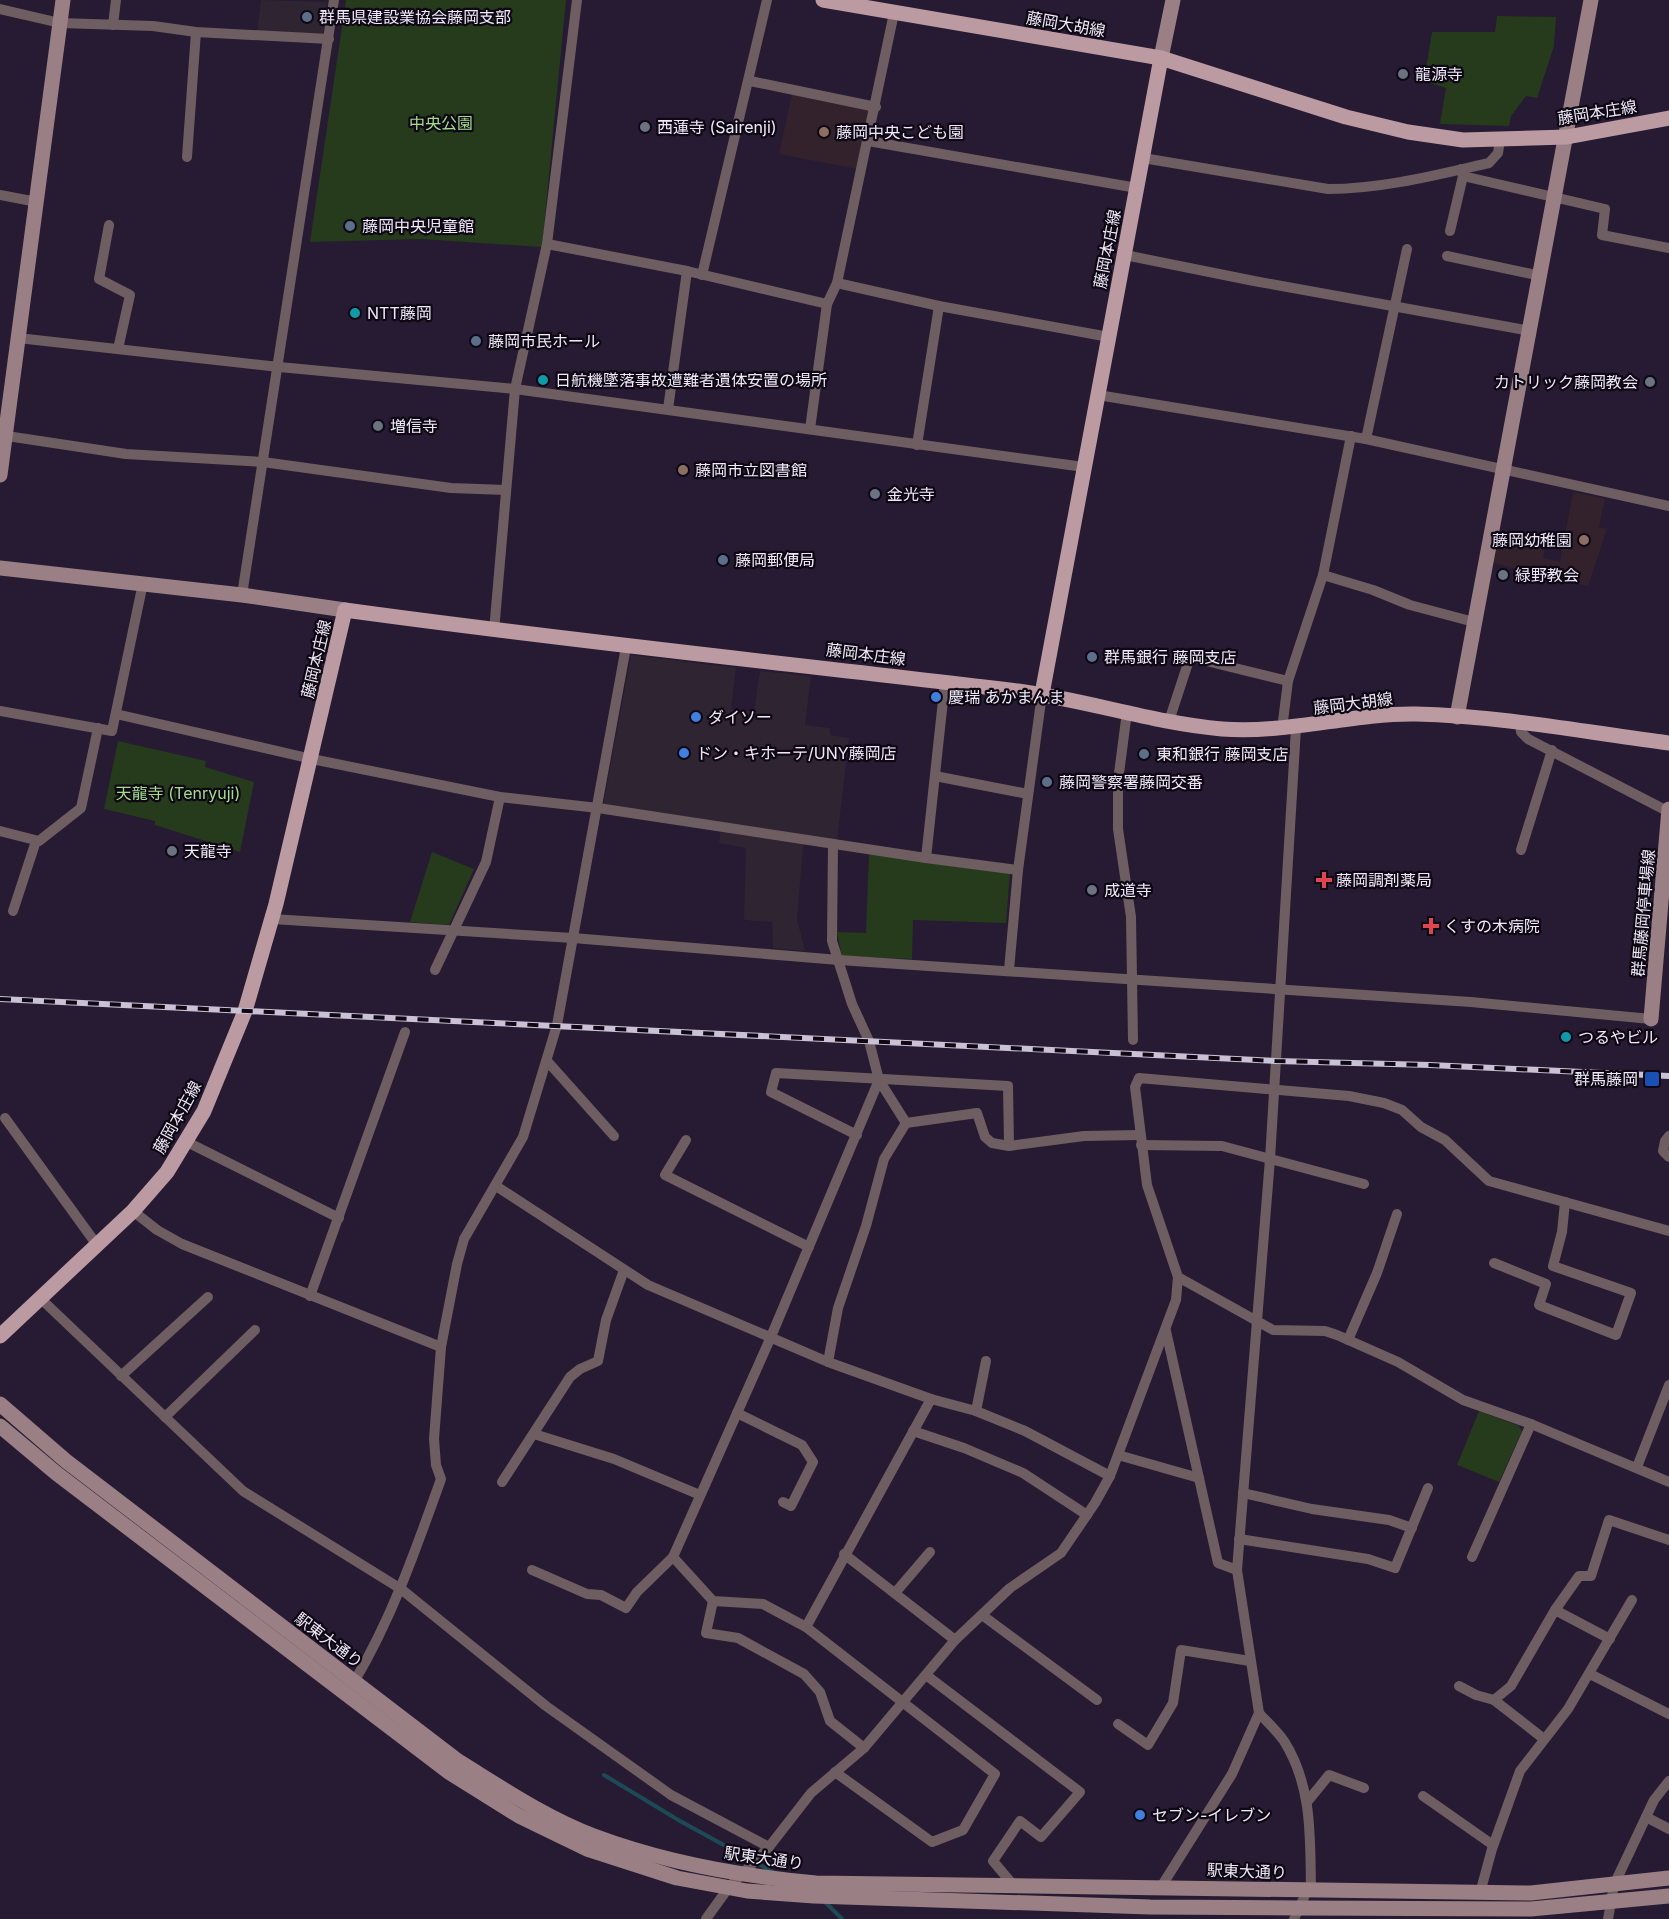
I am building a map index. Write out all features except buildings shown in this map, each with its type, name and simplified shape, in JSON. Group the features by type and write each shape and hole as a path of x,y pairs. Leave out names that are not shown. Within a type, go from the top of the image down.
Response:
{"main road":[{"name":"藤岡大胡線","path":"823,0 1161,58"},
{"name":"藤岡本庄線","path":"0,1336 133,1211 167,1172 187,1142 230,1053 272,919 312,759 345,610 626,647 1042,694 1161,58 1323,110 1408,132 1463,140 1567,137 1669,118"},
{"name":"藤岡大胡線","path":"1042,694 1169,722 1226,729 1289,728 1381,716 1457,717 1669,743"}],"street":[{"path":"0,475 3,435 37,202 63,0"},
{"path":"113,24 116,0"},
{"path":"242,595 334,0"},
{"path":"494,631 515,389 547,244 576,0"},
{"path":"702,275 750,81 767,0"},
{"path":"1161,58 1173,0"},
{"path":"1457,717 1592,0"},
{"path":"0,9 60,23 153,26 196,32 328,39"},
{"path":"810,429 827,304 837,283 876,107 894,13"},
{"path":"187,157 196,32"},
{"path":"750,81 876,107"},
{"path":"1143,158 1328,189 1377,185 1462,173 1489,163 1498,153 1500,140"},
{"path":"868,141 1137,188"},
{"path":"1462,173 1555,200 1605,209 1602,235 1669,248"},
{"path":"1450,231 1462,173"},
{"path":"0,195 37,202"},
{"path":"109,225 99,279 130,295 118,349"},
{"path":"547,244 687,271 827,304"},
{"path":"1366,439 1407,249"},
{"path":"1125,255 1531,331"},
{"path":"1447,256 1541,276"},
{"path":"668,409 687,271"},
{"path":"837,283 939,306 1109,337"},
{"path":"917,445 939,306"},
{"path":"18,338 279,367 515,389 1084,466"},
{"path":"1098,395 1352,436 1669,506"},
{"path":"3,435 126,454 263,462 451,488 506,490"},
{"path":"1297,1913 1309,1891 1310,1817 1304,1785 1283,1740 1259,1713 1237,1570 1282,991 1289,728 1288,681 1323,575 1352,436"},
{"path":"0,568 242,595 345,610"},
{"path":"1323,575 1373,590 1410,605 1474,622"},
{"path":"0,711 112,730 143,583"},
{"path":"354,1682 379,1639 401,1589 441,1479 436,1465 434,1439 442,1330 464,1239 523,1137 548,1062 598,808 626,647"},
{"path":"1169,722 1190,657 1288,681"},
{"path":"926,858 945,682"},
{"path":"1009,970 1018,870 1042,694"},
{"path":"1127,712 1118,782 1118,829 1131,917 1133,1041"},
{"path":"116,714 312,759 500,797 598,808 1018,870"},
{"path":"1520,723 1521,732 1528,739 1669,811"},
{"path":"0,831 36,841 51,834 81,808 98,728"},
{"path":"1521,850 1552,750"},
{"path":"935,776 1028,794"},
{"path":"435,970 486,862 500,797"},
{"name":"群馬藤岡停車場線","path":"1652,1019 1669,811"},
{"path":"13,911 36,841"},
{"path":"833,844 832,941 852,1004 869,1041 879,1080 906,1123"},
{"path":"272,919 573,938 839,960 1009,970 1282,991 1471,1002 1652,1019"},
{"path":"310,1296 405,1032"},
{"path":"548,1062 614,1136"},
{"path":"857,1135 771,1092 776,1073 1008,1086 1009,1146"},
{"path":"706,1919 729,1887 769,1846 811,1793 864,1748 955,1640 1010,1588 1060,1553 1087,1515 1110,1476 1176,1300 1178,1277 1156,1217 1140,1140 1136,1088 1139,1078 1349,1096 1402,1110 1421,1127 1445,1140 1489,1181 1669,1231"},
{"path":"532,1570 587,1593 601,1594 626,1608 637,1592 673,1557 770,1339 879,1080"},
{"path":"906,1123 977,1113 985,1137 992,1143 1009,1146 1084,1136 1222,1146 1364,1184"},
{"path":"5,1118 97,1245"},
{"path":"828,1362 838,1308 866,1226 884,1159 906,1123"},
{"path":"1669,1136 1663,1150 1669,1157"},
{"path":"686,1140 664,1175 809,1247"},
{"path":"187,1142 339,1218"},
{"path":"496,1186 573,1234 648,1285 828,1362 931,1399 976,1411 1026,1431 1110,1476"},
{"path":"1553,1266 1631,1293 1616,1335 1539,1305 1562,1232 1565,1202"},
{"path":"133,1211 156,1230 182,1244 441,1347"},
{"path":"1348,1340 1377,1273 1397,1214"},
{"path":"1494,1263 1546,1284"},
{"path":"502,1482 570,1377 598,1361 606,1320 624,1270"},
{"path":"1178,1277 1273,1330 1325,1331 1398,1362 1463,1400 1531,1424 1669,1482"},
{"path":"121,1376 208,1297"},
{"path":"40,1298 243,1491 401,1589 546,1706 671,1795 769,1846"},
{"path":"165,1417 255,1330"},
{"path":"1165,1330 1218,1563 1237,1570"},
{"path":"976,1411 986,1361"},
{"path":"1637,1467 1669,1385"},
{"path":"806,1627 931,1399"},
{"name":"駅東大通り","path":"0,1404 66,1461 458,1761 525,1803 593,1835 681,1863 741,1874 816,1883 1309,1891 1531,1893 1669,1878"},
{"path":"737,1413 802,1445 813,1462 791,1506 783,1502"},
{"path":"1472,1557 1531,1424"},
{"name":"駅東大通り","path":"0,1426 56,1473 450,1773 519,1816 587,1849 677,1878 747,1892 1147,1913 1531,1909 1669,1896"},
{"path":"913,1431 964,1448 1023,1473 1087,1515"},
{"path":"534,1434 614,1459 700,1495"},
{"path":"1118,1455 1199,1478"},
{"path":"1239,1539 1368,1559 1395,1569 1428,1488"},
{"path":"1243,1493 1312,1509 1389,1520 1412,1528"},
{"path":"1494,1700 1511,1686 1555,1610 1579,1576 1591,1576 1609,1520 1669,1540"},
{"path":"895,1593 930,1552"},
{"path":"844,1554 955,1640"},
{"path":"673,1557 713,1601 763,1604 806,1627 995,1774 963,1830 932,1842 835,1772"},
{"path":"1480,1893 1493,1845 1520,1771 1568,1709 1632,1600"},
{"path":"713,1601 706,1633 738,1638 804,1674 820,1692 830,1721 864,1748"},
{"path":"1555,1610 1610,1639"},
{"path":"982,1615 1097,1700"},
{"path":"1118,1724 1148,1744 1173,1703 1180,1650 1250,1660"},
{"path":"1590,1674 1669,1714"},
{"path":"926,1675 1080,1792 1041,1837 1020,1821 993,1861 1014,1886"},
{"path":"1459,1686 1476,1695 1494,1700 1544,1739"},
{"path":"1147,1913 1232,1774 1259,1713"},
{"path":"1307,1803 1329,1775 1364,1788"},
{"path":"1608,1919 1614,1885 1654,1800 1669,1781"},
{"path":"1423,1796 1493,1845"},
{"path":"1646,1817 1669,1828"}],"shaded area":[{"path":"261,0 327,2 323,34 257,32"},
{"name":"藤岡中央こども園","path":"792,94 870,109 857,169 779,154"},
{"name":"藤岡幼稚園","path":"1573,492 1605,499 1599,527 1607,529 1588,586 1493,563 1499,530 1532,535 1530,545 1545,549 1543,558 1560,562"},
{"path":"631,655 736,668 731,709 754,712 760,671 811,676 805,725 830,728 830,735 849,738 837,841 804,835 797,919 805,951 773,948 772,922 744,920 746,848 719,843 722,823 603,806"}],"green space":[{"name":"中央公園","path":"346,0 566,0 542,247 421,239 310,242"},
{"path":"1497,16 1556,17 1554,46 1537,98 1526,96 1511,116 1509,126 1440,124 1446,88 1424,81 1432,32 1495,32"},
{"name":"天龍寺 (Tenryuji)","path":"118,741 206,761 205,767 254,782 240,852 155,825 155,821 104,809"},
{"path":"432,852 474,869 449,925 410,922"},
{"path":"869,853 1010,872 1006,923 913,920 912,959 842,956 837,932 866,933"},
{"path":"1479,1411 1519,1426 1522,1431 1499,1482 1457,1465"}],"waterway":[{"path":"604,1775 680,1821 773,1872"},
{"path":"823,1900 842,1919"}],"railway":[{"path":"0,999 1276,1061 1430,1065 1669,1076"}],"place":[{"name":"群馬県建設業協会藤岡支部","path":"307,17"},
{"name":"龍源寺","path":"1403,74"},
{"name":"西蓮寺 (Sairenji)","path":"645,127"},
{"name":"藤岡中央こども園","path":"824,132"},
{"name":"藤岡中央児童館","path":"350,226"},
{"name":"NTT藤岡","path":"355,313"},
{"name":"藤岡市民ホール","path":"476,341"},
{"name":"日航機墜落事故遭難者遺体安置の場所","path":"543,380"},
{"name":"カトリック藤岡教会","path":"1650,382"},
{"name":"増信寺","path":"378,426"},
{"name":"藤岡市立図書館","path":"683,470"},
{"name":"金光寺","path":"875,494"},
{"name":"藤岡幼稚園","path":"1584,540"},
{"name":"藤岡郵便局","path":"723,560"},
{"name":"緑野教会","path":"1503,575"},
{"name":"群馬銀行 藤岡支店","path":"1092,657"},
{"name":"慶瑞 あかまんま","path":"936,697"},
{"name":"ダイソー","path":"696,717"},
{"name":"ドン・キホーテ/UNY藤岡店","path":"684,753"},
{"name":"東和銀行 藤岡支店","path":"1144,754"},
{"name":"藤岡警察署藤岡交番","path":"1047,782"},
{"name":"天龍寺","path":"172,851"},
{"name":"藤岡調剤薬局","path":"1324,880"},
{"name":"成道寺","path":"1092,890"},
{"name":"くすの木病院","path":"1431,926"},
{"name":"つるやビル","path":"1566,1037"},
{"name":"群馬藤岡","path":"1652,1079"},
{"name":"セブン-イレブン","path":"1140,1815"}]}
